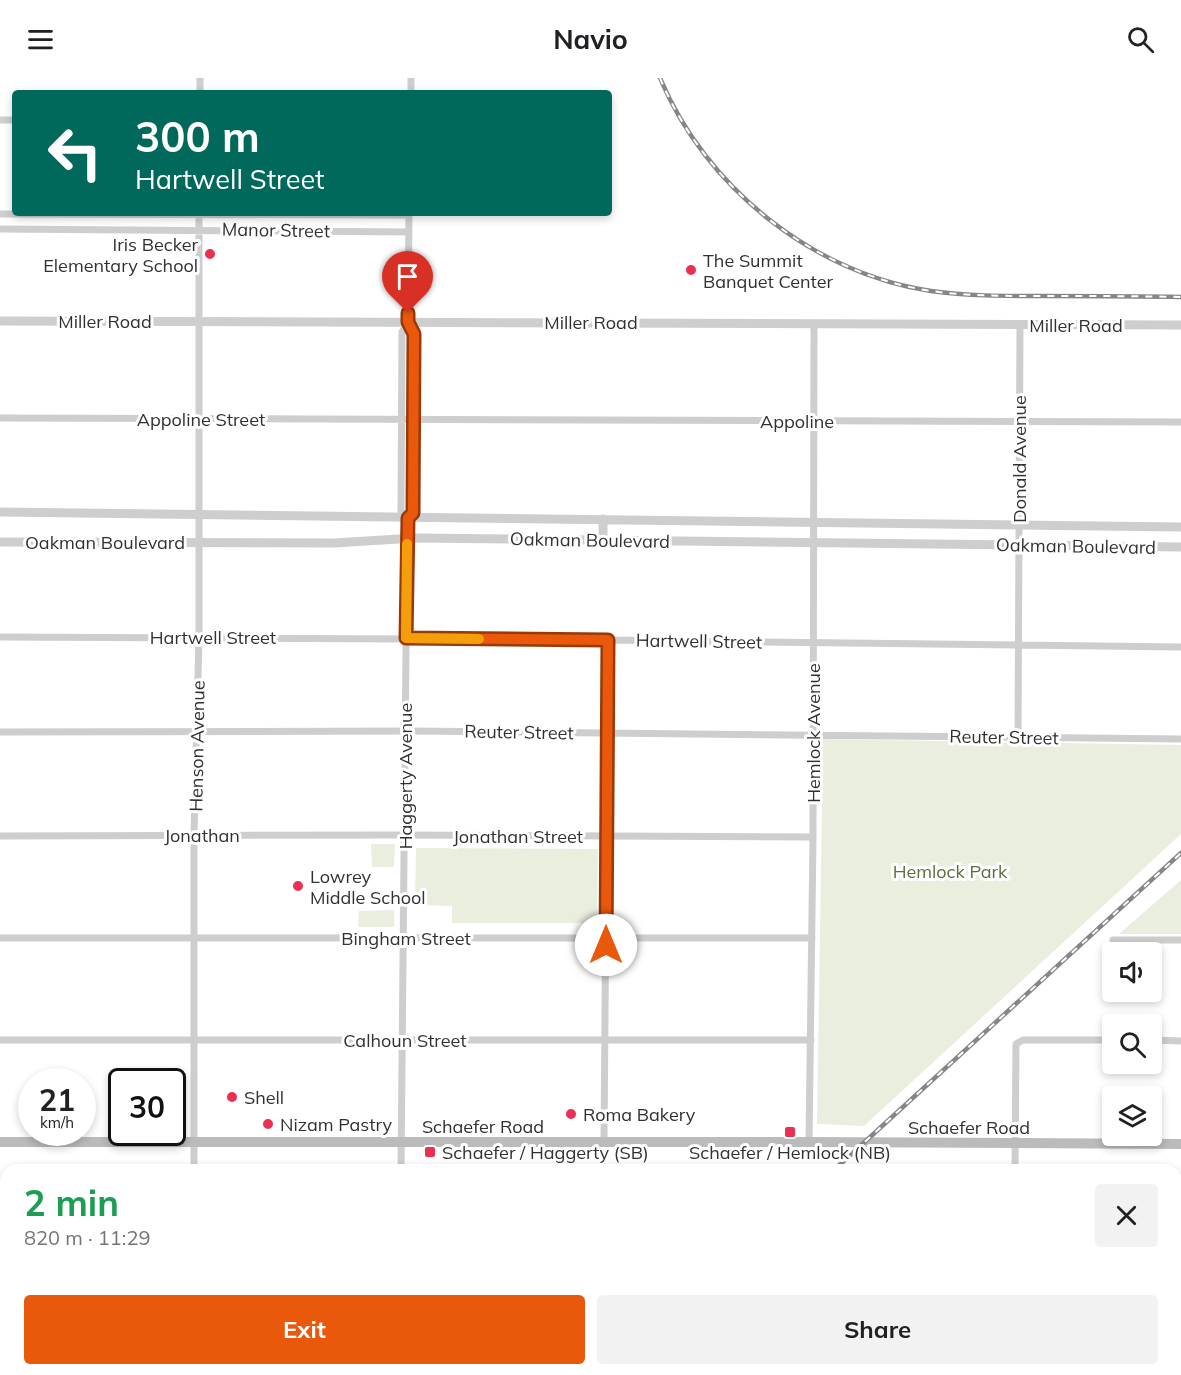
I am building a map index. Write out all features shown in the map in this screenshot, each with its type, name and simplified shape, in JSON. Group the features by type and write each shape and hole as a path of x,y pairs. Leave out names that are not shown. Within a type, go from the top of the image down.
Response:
{"main road":[{"name":"Schaefer Road","path":"0,1142 1181,1144"}],"street":[{"path":"199,216 199,229"},
{"name":"Haggerty Avenue","path":"401,1164 407,539 408,518 413,513 414,334 408,322 409,216"},
{"name":"Manor Street","path":"0,229 408,232"},
{"name":"Henson Avenue","path":"194,1164 194,835 199,637 199,229"},
{"name":"Miller Road","path":"0,321 1181,325"},
{"name":"Haggerty Avenue","path":"408,322 402,332 401,419 401,512 408,518"},
{"name":"Hemlock Avenue","path":"809,1142 813,837 814,324"},
{"name":"Donald Avenue","path":"1017,737 1020,324"},
{"path":"402,366 414,366"},
{"name":"Appoline Street","path":"0,418 413,419"},
{"name":"Appoline","path":"413,419 1181,422"},
{"path":"401,465 413,465"},
{"name":"Oakman Boulevard","path":"0,512 1181,527"},
{"path":"603,519 603,540"},
{"name":"Oakman Boulevard","path":"0,542 334,543 407,539 1181,547"},
{"name":"Hartwell Street","path":"0,637 406,638 1181,647"},
{"path":"604,1142 608,640"},
{"name":"Reuter Street","path":"0,732 404,731 1181,739"},
{"name":"Jonathan","path":"0,836 404,835"},
{"name":"Jonathan Street","path":"404,835 813,837"},
{"name":"Bingham Street","path":"0,938 812,938"},
{"path":"1113,940 1181,940"},
{"name":"Calhoun Street","path":"0,1040 811,1040"},
{"path":"1015,1164 1016,1047 1019,1041 1102,1040"},
{"path":"1162,1040 1181,1041"}],"green space":[{"name":"Hemlock Park","path":"823,739 1181,745 1181,834 864,1126 817,1124"},
{"path":"371,844 395,844 394,867 372,867"},
{"name":"Lowrey Middle School","path":"416,848 598,849 597,923 452,923 452,906 415,905"},
{"path":"1181,880 1181,934 1119,934"},
{"path":"394,910 394,927 358,927 359,911"}],"railway":[{"path":"660,78 680,118 705,155 735,189 768,219 806,245 845,266 887,281 945,293 999,296 1181,297"},
{"path":"841,1164 1181,853"}],"slow traffic":[{"path":"407,544 406,638 479,639"}],"place":[{"name":"Iris Becker Elementary School","path":"210,254"},
{"name":"The Summit Banquet Center","path":"691,270"},
{"name":"Lowrey Middle School","path":"298,886"},
{"name":"Shell","path":"232,1097"},
{"name":"Roma Bakery","path":"571,1114"},
{"name":"Nizam Pastry","path":"268,1124"},
{"name":"Schaefer / Hemlock (NB)","path":"790,1132"},
{"name":"Schaefer / Haggerty (SB)","path":"430,1152"}],"route":[{"path":"408,313 408,322 414,334 414,406 413,513 408,518 406,638 608,640 606,945"}]}
